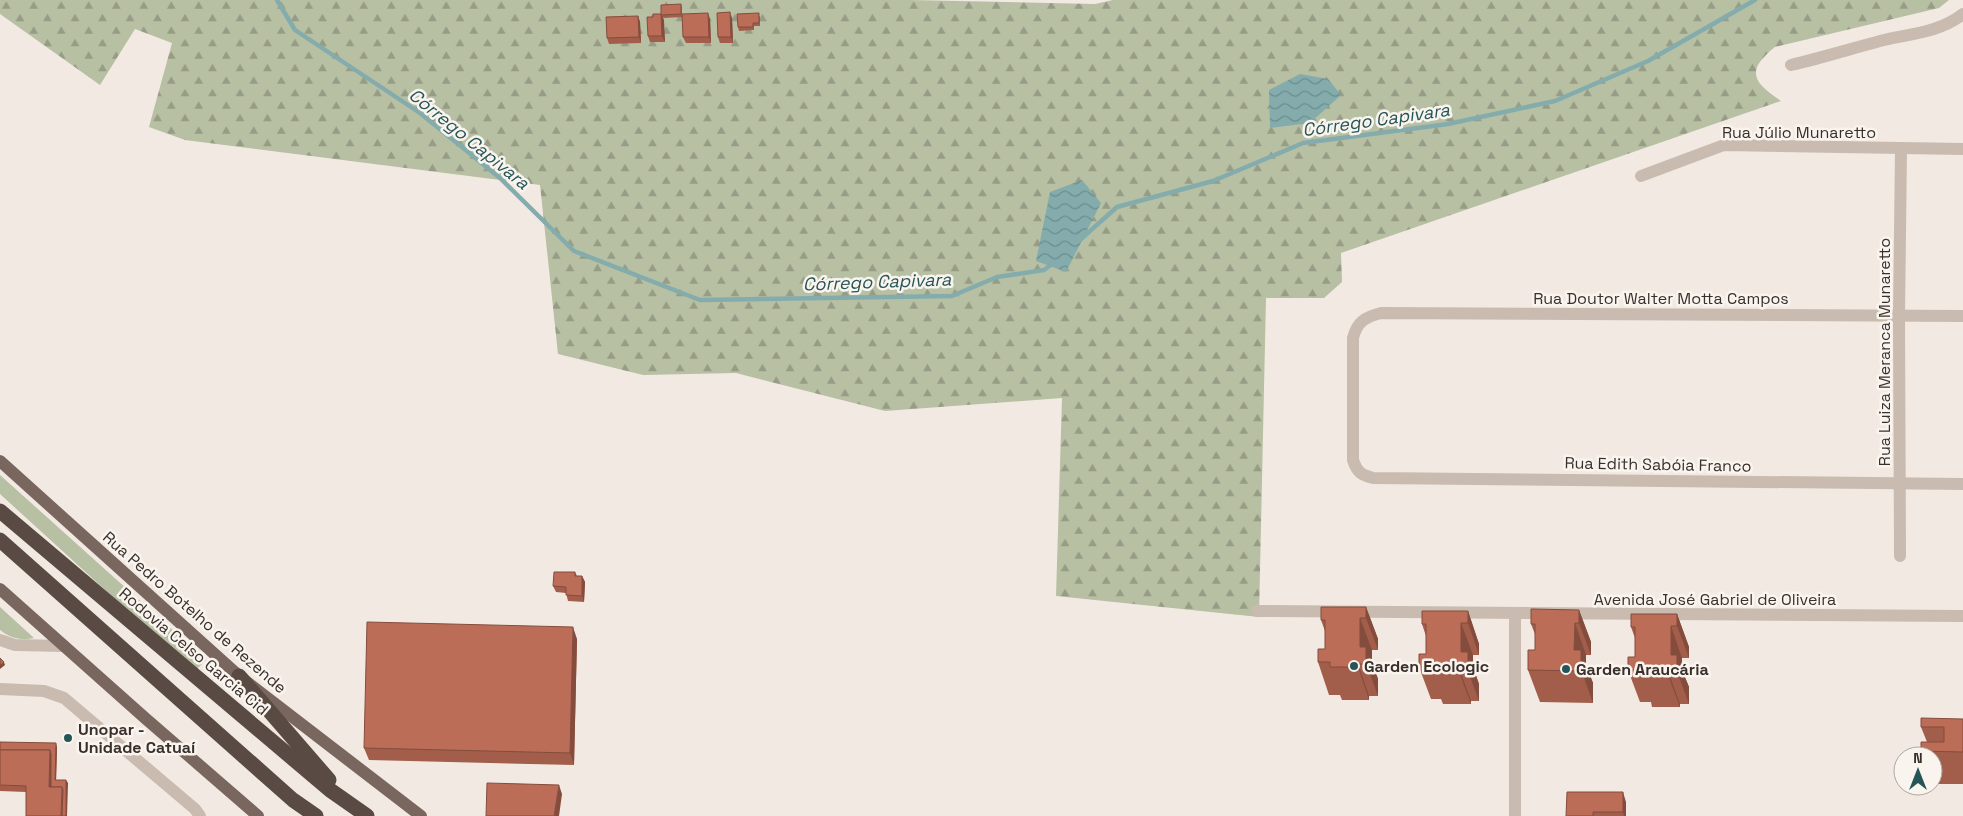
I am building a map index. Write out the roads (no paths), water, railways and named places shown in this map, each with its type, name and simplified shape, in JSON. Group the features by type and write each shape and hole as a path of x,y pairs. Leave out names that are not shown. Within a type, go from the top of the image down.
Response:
{"highway":[{"name":"Rodovia Celso Garcia Cid","path":"0,511 330,790 367,816"},
{"path":"0,540 311,816"},
{"path":"239,676 352,805"},
{"path":"294,800 316,816"}],"main road":[{"name":"Rua Pedro Botelho de Rezende","path":"0,461 239,676 421,816"},
{"path":"0,589 258,816"}],"street":[{"path":"1791,65 1881,41 1930,31 1953,23 1963,14"},
{"name":"Rua Júlio Munaretto","path":"1641,176 1724,145 1963,149"},
{"name":"Rua Luiza Meranca Munaretto","path":"1900,556 1899,316 1901,149"},
{"name":"Rua Doutor Walter Motta Campos","path":"1356,470 1353,451 1353,338 1355,329 1360,321 1381,313 1963,316"},
{"name":"Rua Edith Sabóia Franco","path":"1356,470 1363,476 1373,478 1963,484"},
{"name":"Avenida José Gabriel de Oliveira","path":"1257,611 1963,616"},
{"path":"1515,614 1515,816"},
{"path":"0,640 15,645 64,646"},
{"path":"0,689 44,691 64,698 195,809 200,816"}],"water":[{"path":"1300,74 1328,79 1341,95 1310,123 1270,128 1269,90"},
{"path":"1082,180 1101,203 1066,272 1036,261 1050,192"}],"waterway":[{"name":"Córrego Capivara","path":"277,0 295,30 420,113 500,178 574,251 700,300 952,296 997,277 1044,270 1052,264"},
{"name":"Córrego Capivara","path":"1081,239 1117,207 1213,181 1303,143 1448,124 1555,101 1648,61 1755,0"}],"place":[{"name":"Garden Ecologic","path":"1354,666"},
{"name":"Garden Araucária","path":"1566,669"},
{"name":"Unopar - Unidade Catuaí","path":"68,738"}]}
